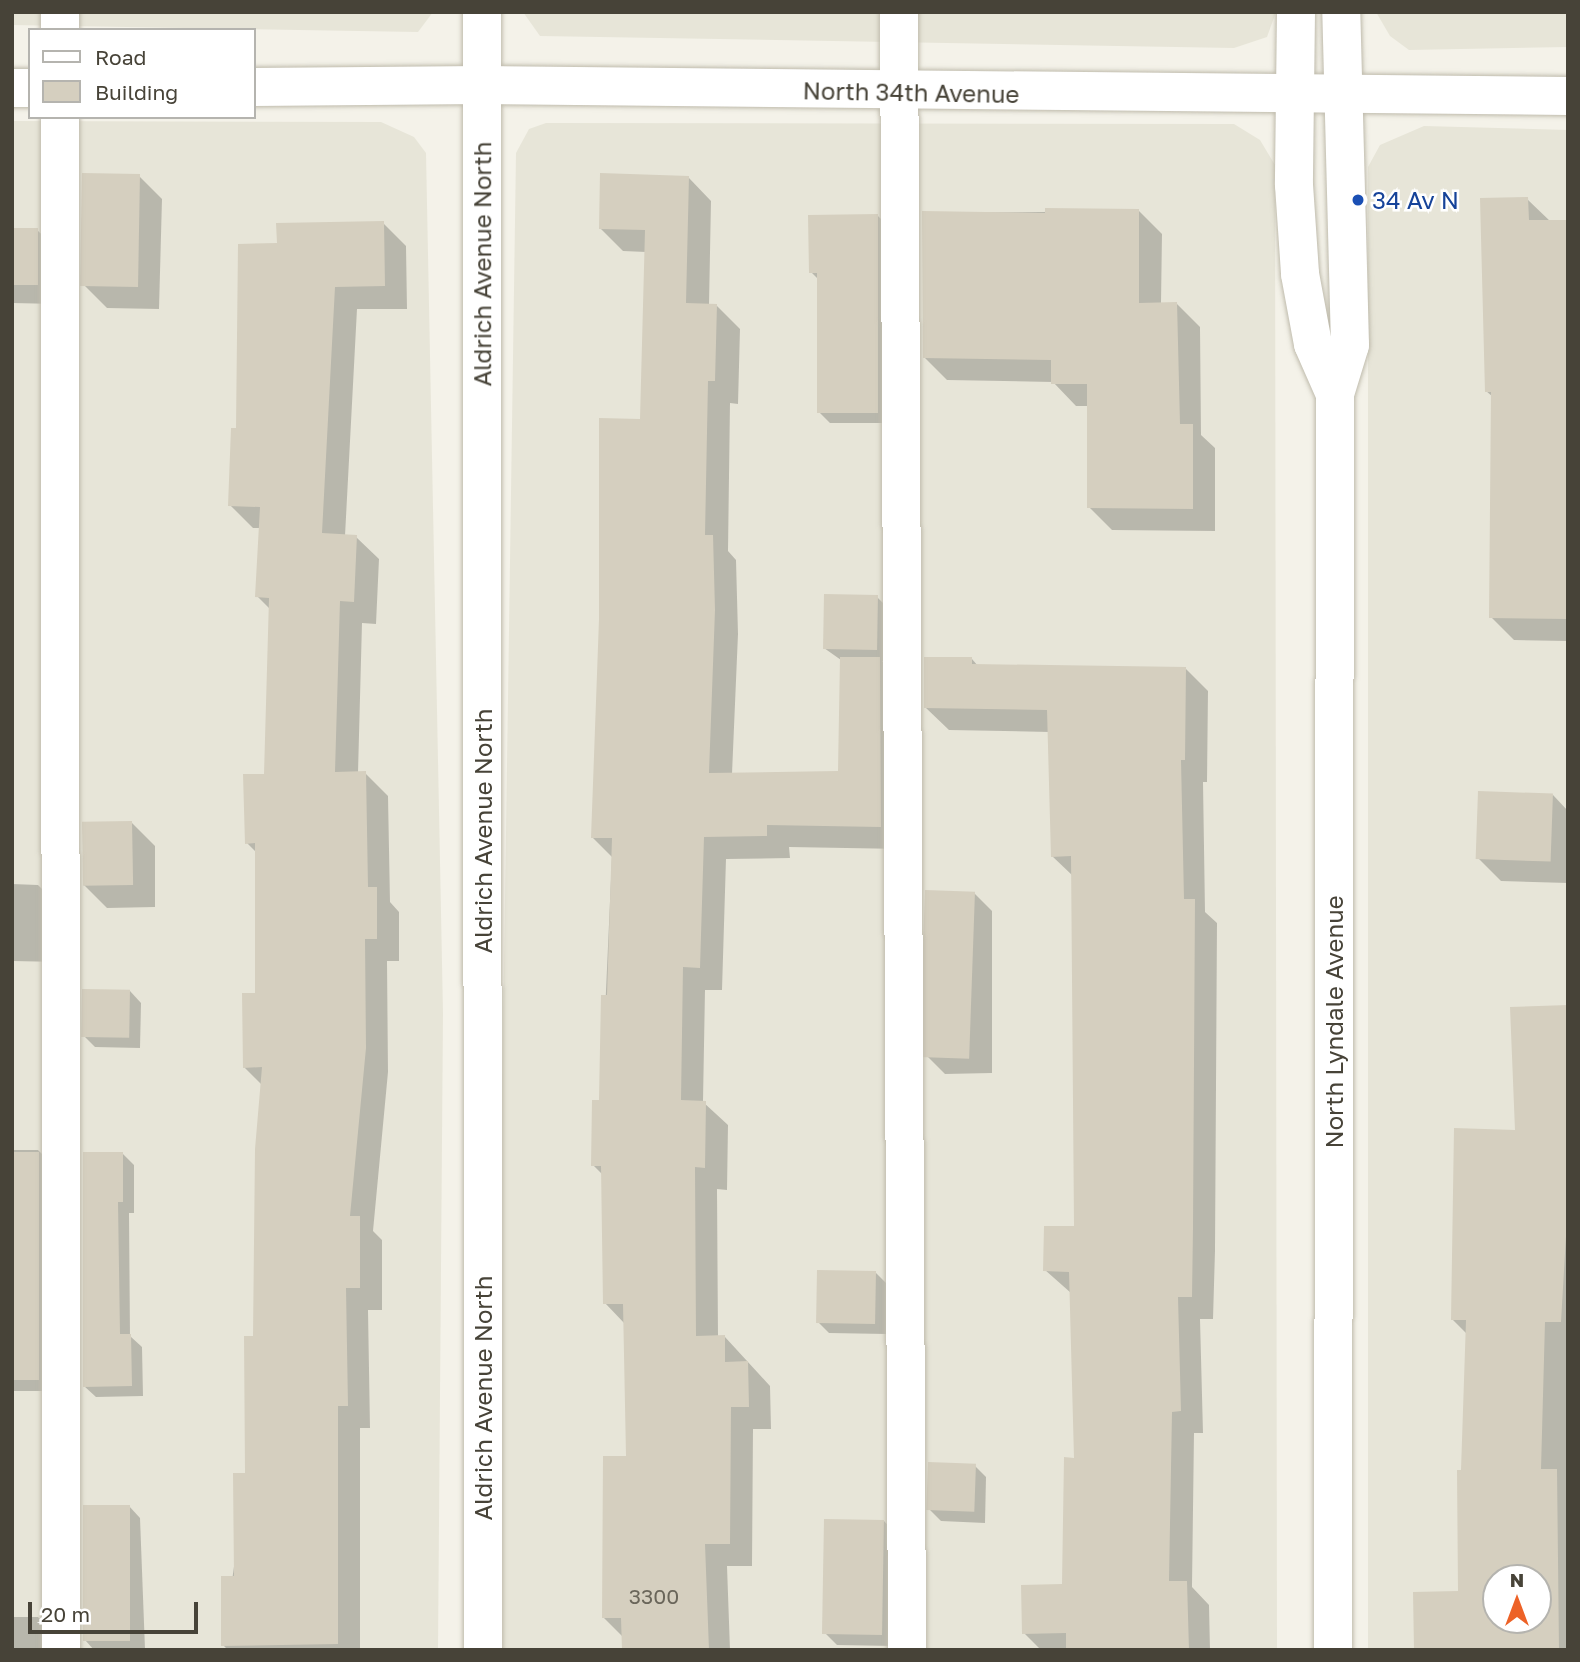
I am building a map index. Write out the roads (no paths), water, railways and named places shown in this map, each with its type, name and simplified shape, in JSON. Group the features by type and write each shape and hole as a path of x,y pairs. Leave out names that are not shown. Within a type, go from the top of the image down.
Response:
{"street":[{"name":"Aldrich Avenue North","path":"482,12 483,1650"},
{"path":"900,12 907,1650"},
{"name":"North Lyndale Avenue","path":"1296,12 1294,94 1300,274 1313,344 1335,394"},
{"name":"North Lyndale Avenue","path":"1333,1650 1335,394 1350,345 1341,12"},
{"name":"North 34th Avenue","path":"256,87 482,85 900,92 1568,96"},
{"path":"60,119 61,1650"}],"place":[{"name":"34 Av N","path":"1358,200"}]}
